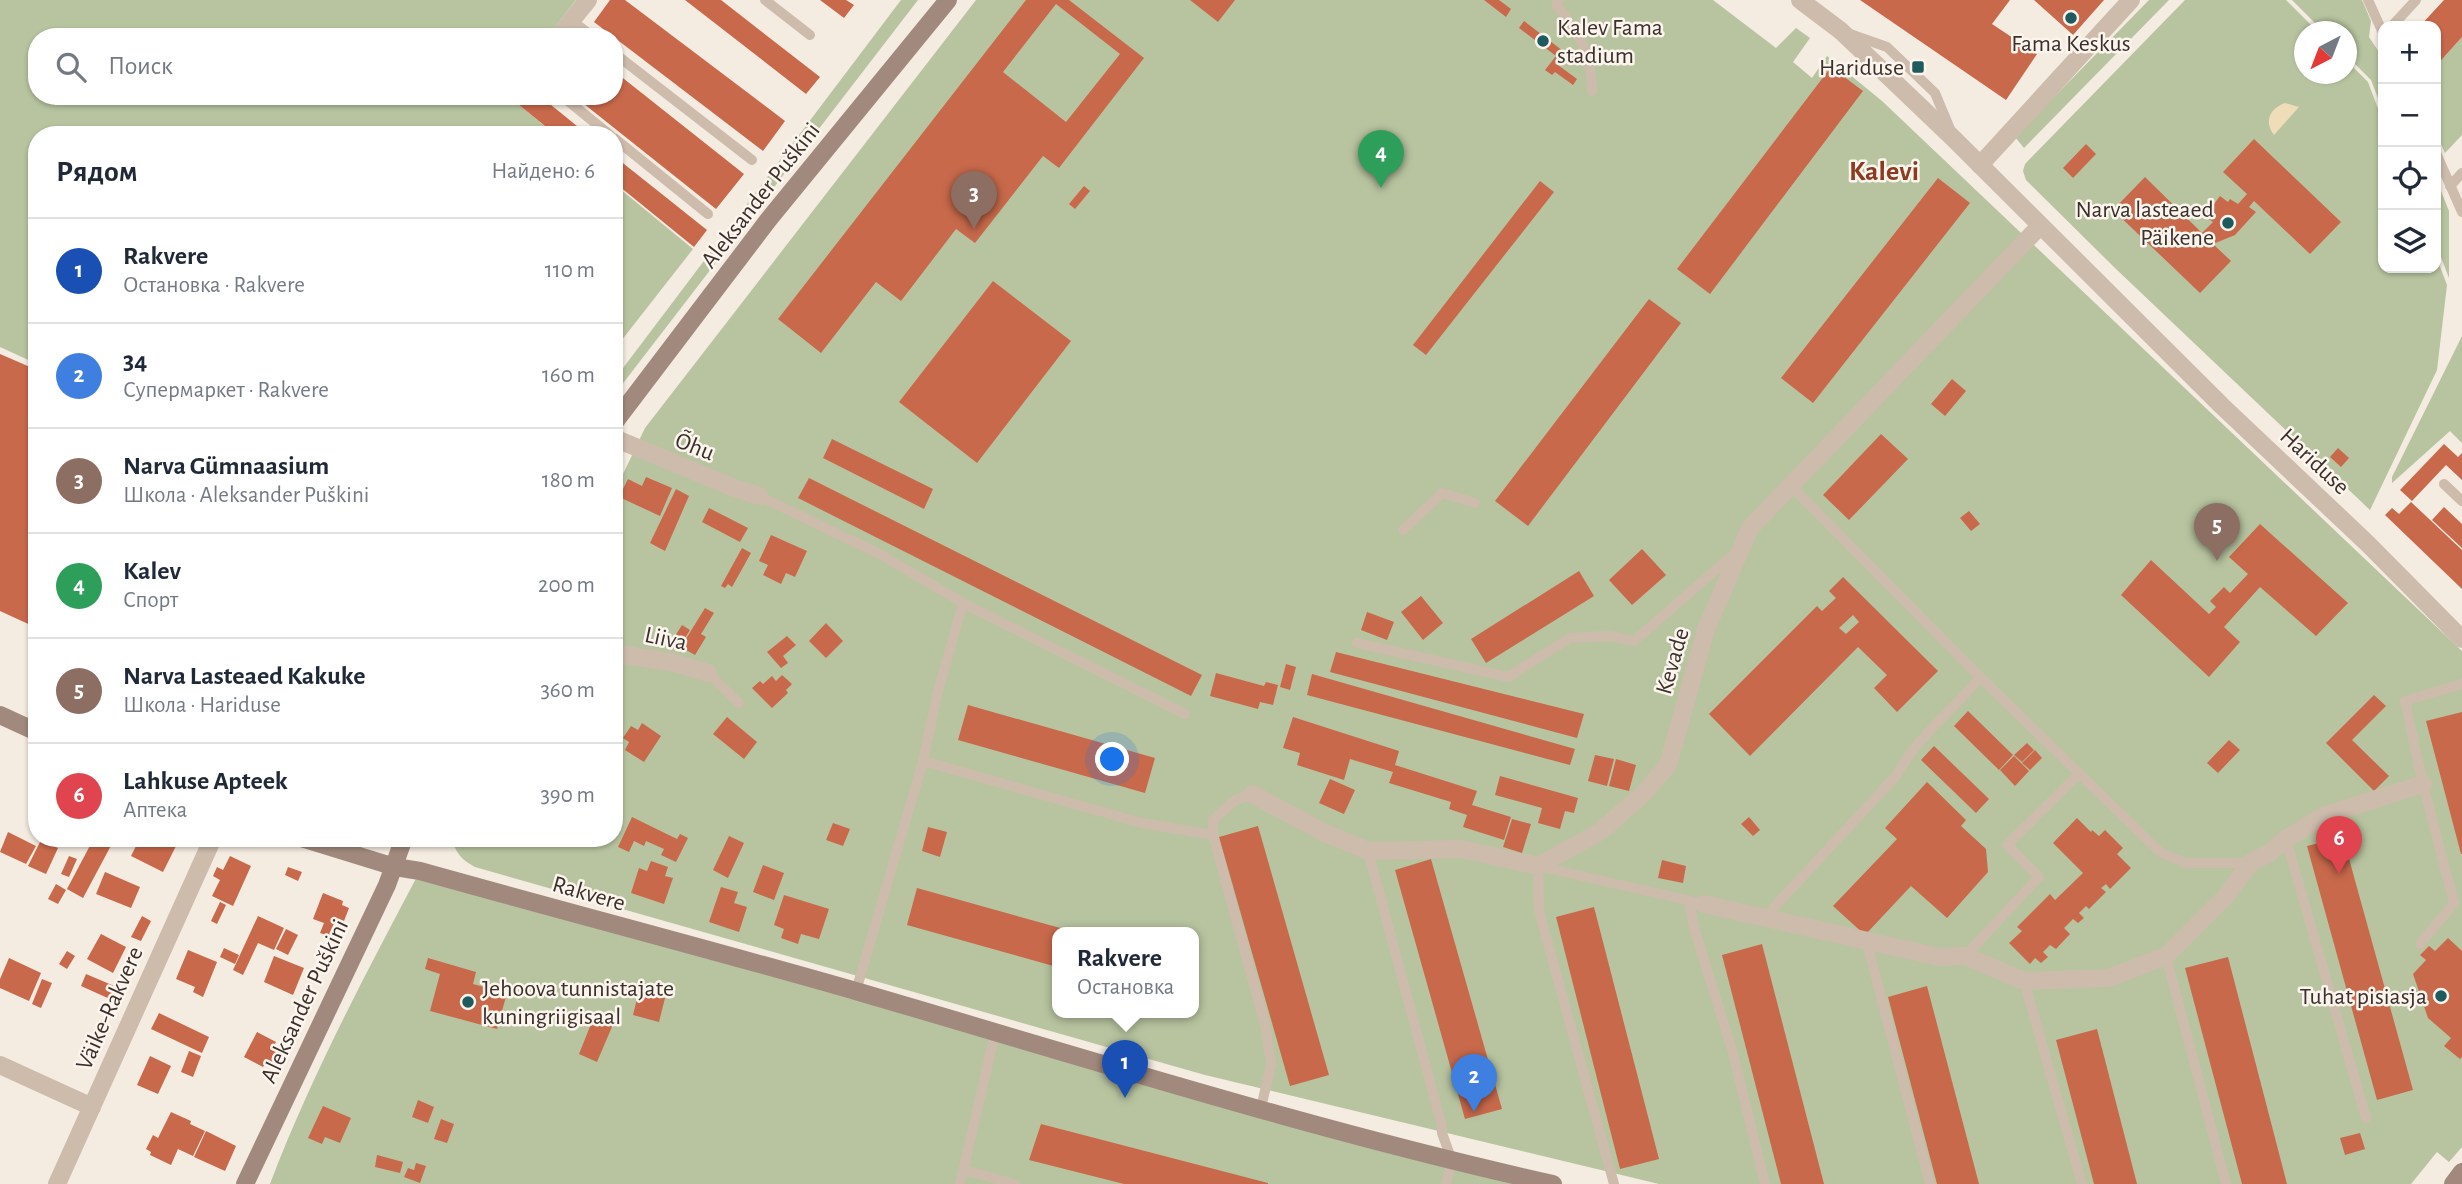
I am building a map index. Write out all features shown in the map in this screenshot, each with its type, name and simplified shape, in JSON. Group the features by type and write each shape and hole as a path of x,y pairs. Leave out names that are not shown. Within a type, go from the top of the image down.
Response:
{"street":[{"path":"565,28 588,0"},
{"name":"Aleksander Puškini","path":"623,411 769,219 948,0"},
{"name":"Hariduse","path":"1800,0 1841,31 1953,138 2222,406 2368,544 2462,639"},
{"path":"1980,165 2131,0"},
{"name":"Kevade","path":"1538,866 1601,831 1644,793 1668,765 1706,629 1750,528 2040,226"},
{"name":"Õhu","path":"623,442 759,496"},
{"name":"Liiva","path":"623,654 675,663 708,673"},
{"path":"0,715 28,728"},
{"path":"1697,903 1939,957 1965,956 2024,981 2109,978 2166,956 2226,896 2250,863 2323,816 2423,784"},
{"path":"1252,794 1325,833 1368,851 1461,849 1538,866"},
{"name":"Väike-Rakvere","path":"0,1065 92,1107 209,847"},
{"name":"Rakvere","path":"330,847 395,867 420,871 856,991 995,1033 1452,1161 1553,1184"},
{"name":"Aleksander Puškini","path":"245,1184 395,867 401,847"},
{"path":"57,1184 92,1107"},
{"path":"2453,1184 2462,1172"}],"lane":[{"path":"765,0 810,35"},
{"path":"1559,0 1556,5 1584,44 1591,71 1592,91"},
{"path":"2368,0 2378,22"},
{"path":"2397,21 2416,0"},
{"path":"571,20 581,28"},
{"path":"623,60 752,160"},
{"path":"573,105 599,126"},
{"path":"623,145 708,214"},
{"path":"2441,164 2462,212"},
{"path":"2451,186 2462,173"},
{"path":"2444,484 2462,501"},
{"path":"1790,485 1980,677 2160,852 2185,863 2250,863"},
{"path":"1403,530 1442,493 1475,503"},
{"path":"759,496 880,554 963,603 1185,714"},
{"path":"1357,643 1508,677 1570,638 1610,636 1634,641 1742,548"},
{"path":"856,991 923,761 937,695 963,603"},
{"path":"708,673 739,703"},
{"path":"1763,919 1897,775 1906,756 1917,743 1980,677"},
{"path":"2420,944 2454,902 2423,784 2405,701 2462,684"},
{"path":"923,761 1142,823 1213,835"},
{"path":"1965,956 2039,877 2007,845 2079,774"},
{"path":"1252,794 1235,800 1213,820 1213,835 1265,1026 1271,1064 1261,1108"},
{"path":"2286,839 2366,1118"},
{"path":"1368,851 1442,1133 1452,1161 1446,1184"},
{"path":"1614,1184 1539,911 1538,866 1697,903 1695,931 1733,1052 1765,1184"},
{"path":"1869,951 1930,1184"},
{"path":"2166,956 2226,1184"},
{"path":"2024,981 2082,1184"},
{"path":"960,1184 995,1033"},
{"path":"964,1171 1015,1184"}],"green space":[{"path":"0,0 576,0 554,28 28,28 28,105 520,105 544,126 28,126 28,360 0,347"},
{"path":"901,0 918,0 623,383 623,368"},
{"path":"976,0 1713,0 1776,48 1796,28 1810,38 1793,62 1812,78 1827,56 1882,101 2462,651 2462,1147 2449,1162 2437,1152 2411,1184 1659,1184 1205,1075 475,867 460,856 455,847 623,847 623,474 645,428"},
{"path":"2149,0 2169,0 2024,148 2015,137"},
{"name":"Narva lasteaed Päikene","path":"2185,0 2286,0 2307,21 2294,21 2294,84 2357,84 2357,71 2368,82 2378,109 2378,273 2441,273 2441,269 2447,285 2437,370 2370,510 2026,180 2023,171 2025,164"},
{"path":"2292,0 2362,0 2371,21 2369,37 2378,50 2378,98 2371,80 2357,66 2357,21 2313,21"},
{"path":"2462,37 2462,135 2445,153 2441,144 2441,60"},
{"path":"623,191 693,249 623,338"},
{"path":"2441,191 2449,211 2449,278 2441,257"},
{"path":"2462,336 2462,443 2450,431 2392,483 2392,477"},
{"path":"420,871 1547,1184 270,1184 321,1064"}],"sand":[{"path":"2285,103 2299,107 2274,135 2269,125 2270,116"}],"building":[{"path":"610,0 625,0 785,121 763,151 623,44 623,28 602,28 594,22"},
{"path":"685,0 721,0 820,77 806,94"},
{"path":"820,0 846,0 854,5 844,18"},
{"path":"1026,0 1069,0 1144,58 1059,168 1043,156 975,243 956,229 901,301 876,282 821,353 778,319","holes":["1056,4 1120,54 1066,122 1003,72"]},
{"path":"1190,0 1235,0 1218,22"},
{"name":"Kalev Fama stadium","path":"1484,0 1499,0 1511,9 1506,17"},
{"path":"1860,0 2010,0 1992,24 2037,54 2006,100"},
{"name":"Fama Keskus","path":"2034,0 2104,0 2073,35"},
{"path":"2444,0 2462,0 2462,37 2441,60 2441,21 2425,21"},
{"name":"Kalev Fama stadium","path":"1524,21 1567,54 1558,65 1577,79 1573,85 1555,72 1552,75 1545,70 1556,56 1519,28"},
{"path":"1831,67 1863,91 1710,294 1677,269"},
{"path":"623,78 744,174 716,209 623,135 623,126 612,126 585,105 623,105"},
{"path":"519,105 551,105 577,126 545,126"},
{"path":"2254,139 2341,222 2310,254 2254,201 2249,207 2256,212 2235,235 2213,244 2231,261 2200,293 2113,210 2145,177 2202,233 2213,222 2205,216 2220,196 2228,202 2230,199 2238,204 2247,194 2223,172"},
{"path":"2086,144 2096,154 2073,178 2063,168"},
{"path":"623,163 707,230 694,247 623,189"},
{"path":"1938,178 1970,203 1813,403 1781,378"},
{"path":"1540,181 1554,192 1426,355 1413,345"},
{"path":"1084,186 1090,191 1075,209 1069,204"},
{"path":"993,281 1071,341 977,463 899,402"},
{"path":"1649,299 1681,323 1528,526 1495,501"},
{"path":"0,354 28,366 28,624 0,611"},
{"path":"1952,379 1966,391 1945,416 1931,404"},
{"path":"1881,434 1908,459 1849,520 1823,495"},
{"path":"832,439 933,489 924,509 823,458"},
{"path":"2444,444 2458,457 2462,453 2462,480 2446,465 2412,501 2400,490"},
{"path":"2338,448 2349,458 2341,467 2330,457"},
{"path":"646,477 672,488 660,516 623,499 623,489 628,479 642,486"},
{"path":"809,478 1202,675 1191,696 798,498"},
{"path":"676,489 689,496 665,551 650,543"},
{"path":"2411,502 2462,550 2462,589 2385,515 2392,508 2399,514"},
{"path":"2444,507 2462,524 2462,548 2432,520"},
{"path":"709,508 748,528 740,542 702,522"},
{"path":"1969,511 1980,524 1971,531 1960,518"},
{"path":"2260,524 2348,603 2316,636 2260,587 2224,627 2240,642 2209,677 2121,595 2151,560 2209,614 2216,607 2210,601 2224,587 2230,593 2248,574 2229,557"},
{"path":"771,535 807,551 795,577 786,573 781,584 763,575 768,565 759,561"},
{"path":"742,548 751,553 732,587 728,584 725,588 721,586"},
{"path":"1642,549 1666,575 1632,605 1609,580"},
{"path":"1579,571 1594,596 1486,663 1471,639"},
{"path":"1843,577 1938,671 1897,712 1874,688 1887,675 1858,647 1750,756 1709,714 1817,606 1822,611 1836,598 1829,591","holes":["1853,615 1859,622 1846,634 1839,628"]},
{"path":"1421,596 1443,623 1423,640 1401,612"},
{"path":"705,608 714,613 701,634 706,637 695,655 681,647"},
{"path":"1367,612 1394,622 1387,640 1361,630"},
{"path":"826,623 843,641 826,658 809,641"},
{"path":"682,625 690,630 680,646 672,641"},
{"path":"787,636 796,645 783,656 788,663 781,668 767,652"},
{"path":"1336,652 1584,714 1577,738 1330,672"},
{"path":"1286,664 1296,667 1290,690 1280,687"},
{"path":"1216,673 1264,686 1266,682 1278,685 1273,705 1260,702 1258,709 1210,696"},
{"path":"1312,674 1575,749 1570,765 1307,695"},
{"path":"782,675 792,684 786,690 788,693 772,708 752,688 760,681 763,684 772,676 776,681"},
{"path":"2374,695 2386,706 2352,740 2389,776 2374,791 2326,743"},
{"path":"968,705 1155,758 1145,793 958,740"},
{"path":"1968,711 2013,755 1999,770 1954,726"},
{"path":"2462,712 2462,854 2461,854 2426,721"},
{"path":"727,717 757,742 744,759 713,734"},
{"path":"1293,717 1399,751 1395,765 1477,791 1472,805 1511,817 1504,840 1463,827 1467,815 1449,809 1451,802 1389,783 1393,772 1350,759 1344,780 1297,765 1300,753 1283,748"},
{"path":"642,723 661,736 644,762 625,750 629,742 623,738 631,726 638,730"},
{"path":"2229,740 2240,750 2218,773 2207,763"},
{"path":"2027,743 2034,750 2022,762 2014,755"},
{"path":"1934,746 1989,799 1976,813 1921,760"},
{"path":"2035,750 2042,758 2030,770 2022,763"},
{"path":"1595,755 1614,759 1607,786 1588,781"},
{"path":"2014,756 2029,771 2015,786 2000,770"},
{"path":"1616,759 1636,765 1629,791 1609,786"},
{"path":"1500,776 1578,798 1574,813 1565,811 1560,829 1538,823 1542,808 1495,795"},
{"path":"1330,779 1355,790 1344,814 1319,803"},
{"path":"1927,782 1966,820 1961,826 1986,849 1988,872 1947,918 1911,886 1865,935 1833,906 1897,839 1885,828"},
{"path":"632,817 677,839 680,834 688,838 676,862 661,855 664,849 646,841 644,846 634,841 629,852 618,847 623,847 623,836"},
{"path":"1749,817 1760,830 1753,836 1741,824"},
{"path":"2077,818 2099,836 2105,830 2123,848 2117,854 2131,868 2110,889 2106,884 2101,888 2106,892 2089,909 2086,906 2079,913 2084,918 2078,923 2073,919 2064,928 2070,934 2056,949 2050,945 2043,952 2048,957 2041,963 2035,958 2030,964 2009,943 2022,931 2017,927 2050,894 2055,900 2083,873 2053,843"},
{"path":"1512,819 1531,824 1522,853 1503,847"},
{"path":"833,823 850,829 843,846 826,840"},
{"path":"1258,826 1329,1075 1290,1086 1219,837"},
{"path":"928,827 947,832 940,857 922,851"},
{"path":"8,832 28,842 28,847 35,847 26,864 0,852"},
{"path":"729,836 744,843 728,878 713,870"},
{"path":"2343,837 2413,1090 2377,1100 2307,846"},
{"path":"38,847 58,848 46,874 28,866"},
{"path":"89,847 110,847 83,898 67,889"},
{"path":"136,847 176,847 163,872 131,856"},
{"path":"69,856 77,859 69,877 61,874"},
{"path":"230,856 251,866 233,906 212,896 220,880 213,876 217,867 223,870"},
{"path":"1431,859 1502,1109 1465,1119 1395,870"},
{"path":"1662,860 1686,866 1683,883 1658,878"},
{"path":"651,861 668,867 665,876 673,878 664,904 631,893 639,868 647,871"},
{"path":"763,865 784,873 774,900 753,892"},
{"path":"288,867 302,872 298,881 285,875"},
{"path":"105,872 140,887 131,908 96,894"},
{"path":"56,884 66,890 58,904 48,899"},
{"path":"721,887 738,892 734,903 747,907 739,932 709,922"},
{"path":"917,888 1057,927 1052,927 1052,966 907,925"},
{"path":"323,893 343,901 342,905 349,908 344,921 336,918 329,936 320,933 324,923 313,919"},
{"path":"784,895 829,909 819,939 801,934 798,944 781,938 784,929 774,925"},
{"path":"220,902 226,905 217,924 211,921"},
{"path":"1594,907 1659,1159 1620,1169 1556,917"},
{"path":"142,916 151,921 141,941 131,937"},
{"path":"258,916 284,928 274,950 258,943 243,975 233,970"},
{"path":"286,929 298,935 288,955 276,949"},
{"path":"101,934 126,947 113,973 87,959"},
{"name":"Tuhat pisiasja","path":"2448,938 2462,951 2460,1059 2444,1046 2451,1038 2428,1018 2413,974 2426,960 2420,955 2429,946 2435,951"},
{"path":"1762,944 1824,1184 1781,1184 1722,955"},
{"path":"224,948 239,955 235,964 220,957"},
{"path":"188,950 217,962 203,997 193,992 195,987 176,979"},
{"path":"67,951 75,956 67,969 59,964"},
{"path":"274,956 304,968 293,995 264,982"},
{"path":"2228,957 2287,1184 2242,1184 2185,968"},
{"path":"9,958 41,973 29,1001 0,988 0,979"},
{"name":"Jehoova tunnistajate kuningriigisaal","path":"428,958 476,972 473,984 507,993 497,1029 430,1011 440,974 425,969"},
{"path":"86,974 126,991 121,1004 81,986"},
{"path":"42,979 52,983 41,1008 32,1004"},
{"path":"1927,986 1979,1184 1937,1184 1888,997"},
{"path":"639,991 665,998 659,1022 633,1015"},
{"path":"159,1013 209,1037 202,1053 151,1029"},
{"path":"595,1014 614,1022 597,1062 579,1054"},
{"path":"2097,1029 2137,1184 2094,1184 2056,1040"},
{"path":"257,1032 276,1042 272,1049 280,1054 275,1064 267,1060 263,1067 244,1057"},
{"path":"189,1051 201,1056 193,1077 181,1072"},
{"path":"150,1056 171,1066 158,1094 137,1085"},
{"path":"418,1100 434,1107 428,1123 412,1117"},
{"path":"323,1106 351,1118 340,1143 325,1137 322,1144 308,1138"},
{"path":"171,1112 205,1131 193,1156 178,1149 171,1165 150,1155 151,1152 146,1149 153,1135 158,1138"},
{"path":"441,1119 454,1124 447,1143 434,1139"},
{"path":"1041,1124 1268,1184 1124,1184 1029,1160"},
{"path":"206,1131 236,1146 225,1171 194,1157"},
{"path":"2360,1133 2365,1149 2345,1155 2340,1138"},
{"path":"377,1155 403,1162 400,1173 375,1167"},
{"path":"416,1163 426,1166 420,1183 404,1177 408,1168 414,1170"}],"place":[{"name":"Fama Keskus","path":"2071,18"},
{"name":"Kalev Fama stadium","path":"1543,41"},
{"name":"Hariduse","path":"1918,67"},
{"name":"Kalev","path":"1381,188"},
{"name":"Narva lasteaed Päikene","path":"2228,223"},
{"name":"Narva Gümnaasium","path":"974,229"},
{"name":"Narva Lasteaed Kakuke","path":"2217,561"},
{"name":"Lahkuse Apteek","path":"2339,874"},
{"name":"Tuhat pisiasja","path":"2441,996"},
{"name":"Jehoova tunnistajate kuningriigisaal","path":"468,1002"},
{"name":"Rakvere","path":"1125,1098"},
{"name":"34","path":"1474,1112"}],"district":[{"name":"Kalevi","path":"1884,170"}]}
